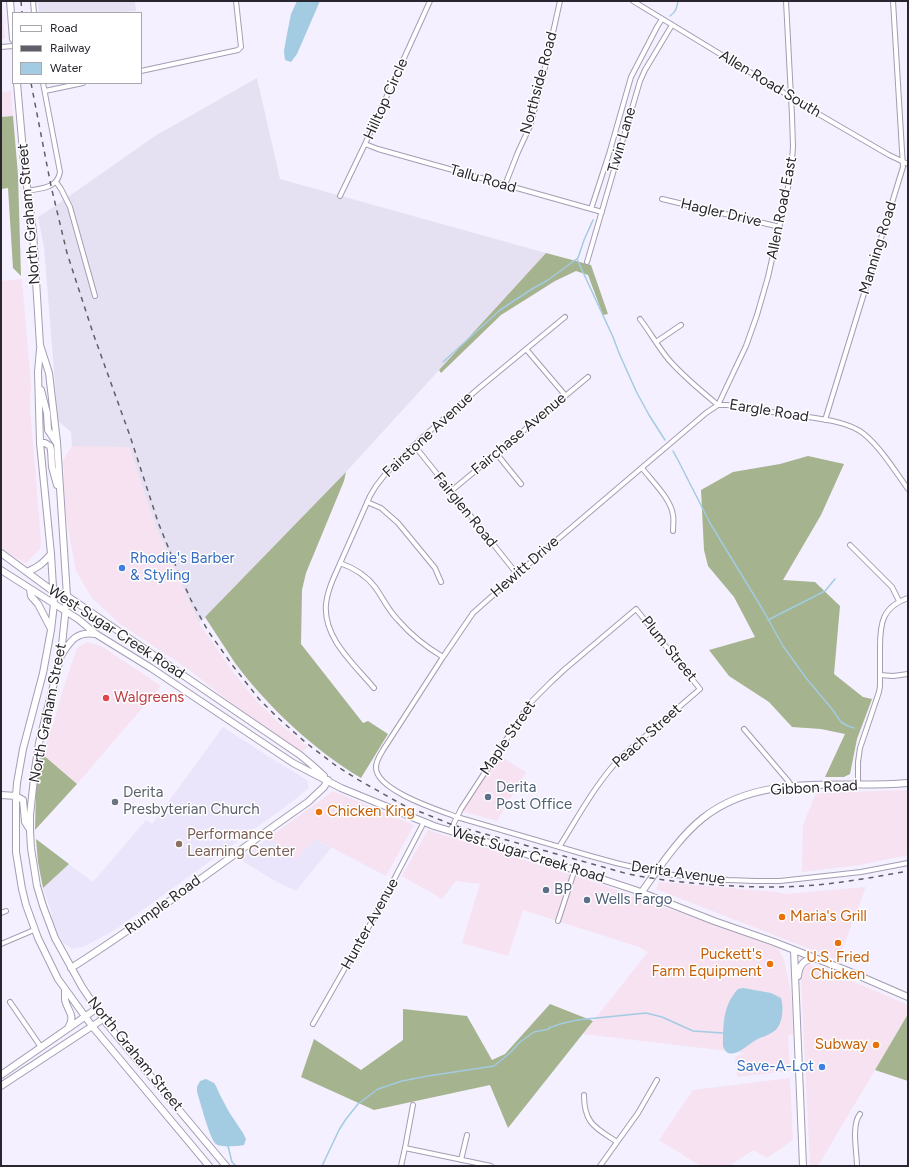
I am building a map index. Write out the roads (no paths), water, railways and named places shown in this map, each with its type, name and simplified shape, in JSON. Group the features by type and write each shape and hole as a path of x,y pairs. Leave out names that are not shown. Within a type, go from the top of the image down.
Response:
{"main road":[{"path":"10,1 12,26"},
{"name":"North Graham Street","path":"17,84 32,232 40,345 38,381 40,442 54,592 51,630 43,673 22,756 16,796 18,868 26,905 34,930 50,964 65,990 92,1026 209,1166"},
{"name":"North Graham Street","path":"40,345 49,373 57,442 67,596 61,655 39,743 32,797 30,831 37,886 55,938 96,1009 226,1166"},
{"path":"38,381 47,414 48,430 57,442"},
{"path":"40,442 50,446 52,467 60,494"},
{"name":"West Sugar Creek Road","path":"1,553 54,592 67,596 300,755 328,780"},
{"path":"27,572 38,568 51,554"},
{"name":"West Sugar Creek Road","path":"1,570 78,619 96,634 151,668 293,763 341,788 424,822 574,869 641,893 794,950 908,997"},
{"path":"30,589 31,596 38,604 51,630"},
{"path":"61,655 74,638 88,633 96,634"},
{"path":"207,706 216,708 230,718 234,719 241,715"},
{"name":"Rumple Road","path":"71,968 148,916 308,802 324,788 328,780"},
{"name":"Gibbon Road","path":"641,893 690,830 714,810 735,799 762,790 792,787 908,783"},
{"path":"1,795 16,796 23,800 25,822 30,831"},
{"path":"794,950 803,1166"},
{"path":"798,1029 801,1024 798,974 799,967 805,961 816,959"},
{"path":"65,990 65,1000 72,1017 68,1029"},
{"path":"1,1075 96,1009"},
{"path":"1,1086 103,1019"}],"street":[{"path":"33,1 34,12"},
{"path":"142,71 240,49 236,1"},
{"name":"Hilltop Circle","path":"340,196 430,1"},
{"name":"Northside Road","path":"505,185 533,116 560,1"},
{"name":"Allen Road South","path":"633,1 883,152 908,164"},
{"name":"Allen Road East","path":"718,405 746,346 755,321 768,277 789,186 792,163 791,97 786,1"},
{"name":"Manning Road","path":"825,420 903,167 893,1"},
{"name":"Twin Lane","path":"591,209 609,154 631,77 662,18"},
{"name":"Twin Lane","path":"587,262 640,81 672,24"},
{"path":"1,47 12,46"},
{"path":"27,191 51,186 56,182 60,172 43,84"},
{"path":"45,91 78,84"},
{"name":"Tallu Road","path":"365,144 378,149 602,212"},
{"path":"56,182 70,207 95,296"},
{"name":"Hagler Drive","path":"662,199 780,227"},
{"name":"Fairstone Avenue","path":"374,688 342,649 330,628 327,614 327,598 334,577 367,502 380,479 414,445 479,388 565,317"},
{"name":"Eargle Road","path":"640,319 670,361 718,405 727,405 825,420 855,428 864,433 879,449 908,489"},
{"path":"656,342 681,325"},
{"path":"526,350 564,395"},
{"name":"Fairchase Avenue","path":"450,492 564,395 588,377"},
{"name":"Hewitt Drive","path":"376,767 383,750 443,657 474,613 517,574 706,413 718,405"},
{"name":"Fairglen Road","path":"414,445 517,574"},
{"path":"496,453 521,484"},
{"path":"642,468 663,494 669,504 673,514 673,531"},
{"path":"367,502 386,512 398,523 435,568 441,582"},
{"path":"850,545 892,587 899,601"},
{"path":"340,563 349,566 366,577 376,588 390,611 398,620 419,641 443,657"},
{"path":"858,785 858,762 860,748 879,692 880,632 882,623 887,612 892,606 899,601 908,598"},
{"name":"Plum Street","path":"636,609 700,689"},
{"name":"Maple Street","path":"450,831 505,739 530,703 550,682 636,609"},
{"path":"880,675 893,676 908,674"},
{"name":"Peach Street","path":"559,847 592,795 621,757 700,689"},
{"path":"744,729 792,787"},
{"name":"Derita Avenue","path":"376,767 381,780 391,788 416,801 457,817 616,863 656,872 728,880 780,881 861,872 908,863"},
{"name":"Hunter Avenue","path":"313,1024 376,914 424,822"},
{"path":"558,921 574,869"},
{"path":"1,913 6,911"},
{"path":"1,944 34,930"},
{"path":"10,1002 41,1047"},
{"path":"600,1166 638,1113 657,1080"},
{"path":"584,1095 586,1112 591,1123 617,1142"},
{"path":"401,1166 413,1105"},
{"path":"858,1166 855,1126 856,1118 860,1114"},
{"path":"461,1160 468,1135"},
{"path":"405,1148 491,1166"}],"water":[{"path":"297,1 320,1 297,54 291,62 285,60 284,51 291,14"},
{"path":"743,988 771,993 781,998 781,1021 779,1026 769,1035 756,1040 738,1052 729,1053 723,1046 725,1016 729,1002 733,995 738,989"},
{"path":"206,1079 214,1083 216,1086 229,1112 246,1139 244,1145 222,1146 216,1144 214,1141 208,1128 197,1092 197,1087 200,1081"}],"waterway":[{"path":"670,16 675,11 678,1"},
{"path":"443,362 500,310 548,280 578,258 593,220"},
{"path":"577,259 636,391 665,440"},
{"path":"673,451 710,523 783,646 841,722 854,728"},
{"path":"768,620 825,591 835,579"},
{"path":"322,1166 339,1130 346,1119 358,1104 378,1089 402,1081 494,1066 510,1053 520,1042 534,1032 577,1020 646,1013 662,1017 693,1031 723,1033"},
{"path":"228,1146 232,1162 236,1166"}],"railway":[{"path":"21,1 22,12"},
{"path":"31,84 51,186 67,253 158,522 191,600 208,631 259,699 276,716 305,742 335,765 403,805 453,825 628,874 662,880 696,883 749,887 780,887 827,884 908,871"}],"place":[{"name":"Rhodie's Barber & Styling","path":"122,568"},
{"name":"Walgreens","path":"106,698"},
{"name":"Derita Post Office","path":"488,797"},
{"name":"Derita Presbyterian Church","path":"115,802"},
{"name":"Chicken King","path":"319,812"},
{"name":"Performance Learning Center","path":"179,844"},
{"name":"BP","path":"546,890"},
{"name":"Wells Fargo","path":"587,900"},
{"name":"Maria's Grill","path":"782,917"},
{"name":"U.S. Fried Chicken","path":"838,943"},
{"name":"Puckett's Farm Equipment","path":"770,964"},
{"name":"Subway","path":"876,1045"},
{"name":"Save-A-Lot","path":"822,1067"}]}
